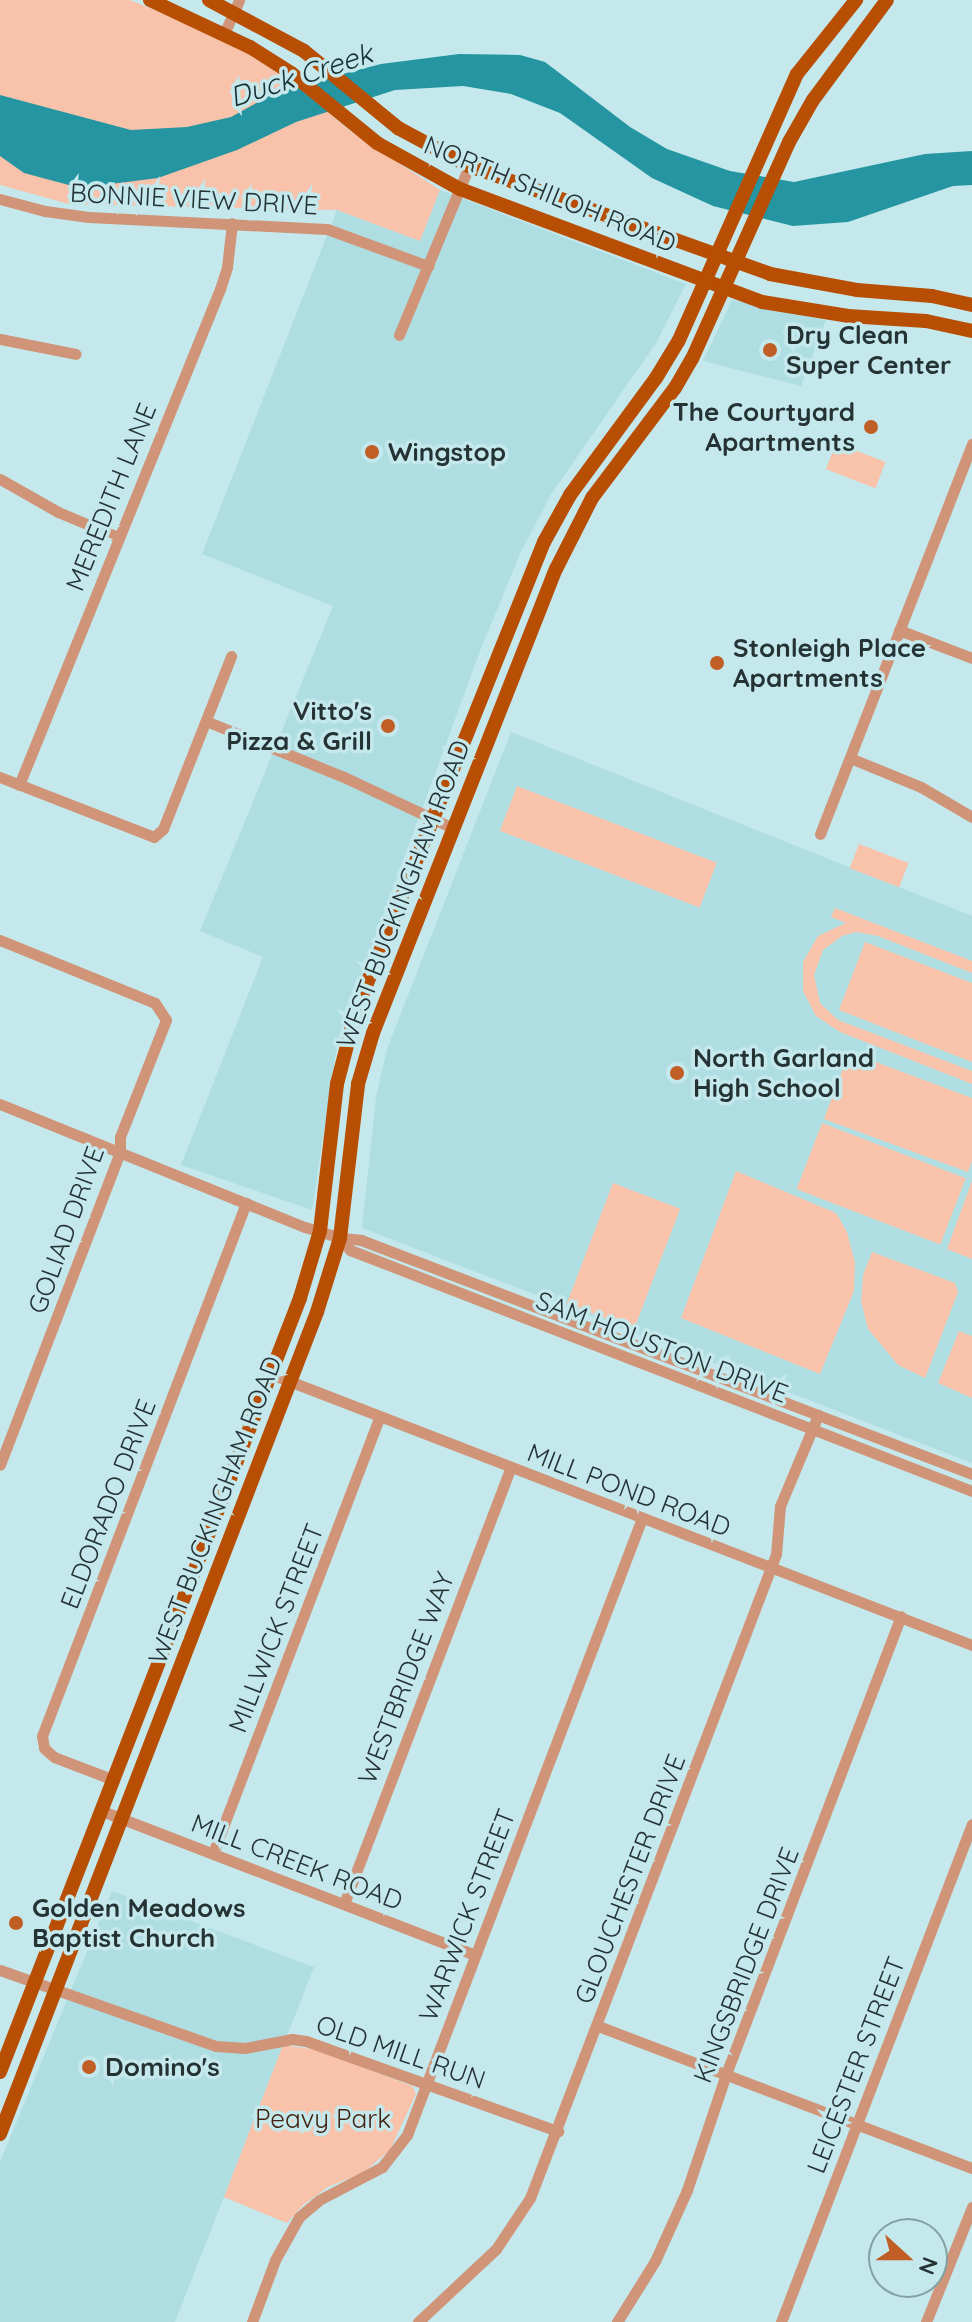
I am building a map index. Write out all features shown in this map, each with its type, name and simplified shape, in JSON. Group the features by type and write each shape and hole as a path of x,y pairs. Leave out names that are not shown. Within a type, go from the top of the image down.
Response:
{"main road":[{"name":"NORTH SHILOH ROAD","path":"150,0 224,34 291,73 377,143 460,189 725,290 788,308 926,321 972,331"},
{"name":"NORTH SHILOH ROAD","path":"209,0 236,6 304,51 389,121 433,150 469,166 736,263 794,279 857,290 932,296 972,305"},
{"name":"WEST BUCKINGHAM ROAD","path":"0,2072 271,1374 320,1231 335,1100 346,1045 369,977 512,623 555,520 666,361 706,283 797,74 856,0"},
{"name":"WEST BUCKINGHAM ROAD","path":"0,2134 291,1382 340,1238 355,1107 364,1061 391,984 570,537 592,498 687,369 725,290 778,165 813,100 887,0"},
{"path":"291,73 304,51"},
{"path":"621,424 637,437"},
{"path":"512,623 531,631"},
{"path":"369,977 391,984"},
{"path":"335,1100 355,1107"}],"street":[{"path":"224,34 236,6"},
{"path":"399,335 469,166"},
{"name":"BONNIE VIEW DRIVE","path":"0,199 45,211 89,217 327,229 428,266"},
{"name":"MEREDITH LANE","path":"19,785 220,289 227,267 232,223"},
{"path":"0,339 76,354"},
{"path":"820,834 972,444"},
{"path":"0,479 58,512 118,537"},
{"path":"899,630 972,658"},
{"path":"0,777 147,836 157,835 163,829 231,656"},
{"path":"206,721 344,777 453,828"},
{"path":"850,758 921,787 972,817"},
{"name":"GOLIAD DRIVE","path":"0,940 155,1003 166,1020 120,1137 120,1152 0,1465"},
{"name":"SAM HOUSTON DRIVE","path":"0,1104 246,1203 340,1238 361,1240 972,1474"},
{"name":"ELDORADO DRIVE","path":"114,1780 54,1757 44,1748 42,1736 246,1203"},
{"name":"SAM HOUSTON DRIVE","path":"340,1238 350,1250 972,1491"},
{"path":"568,1335 573,1321"},
{"path":"594,1345 600,1331"},
{"name":"MILL POND ROAD","path":"271,1374 510,1469 972,1645"},
{"name":"GLOUCHESTER DRIVE","path":"418,2322 496,2249 530,2198 770,1568 779,1538 780,1506 818,1415"},
{"name":"MILLWICK STREET","path":"213,1853 379,1418"},
{"name":"WESTBRIDGE WAY","path":"344,1904 510,1469"},
{"name":"WARWICK STREET","path":"252,2322 275,2260 299,2217 319,2200 382,2167 396,2153 407,2135 642,1518"},
{"name":"KINGSBRIDGE DRIVE","path":"617,2322 655,2261 687,2190 726,2074 901,1616"},
{"name":"MILL CREEK ROAD","path":"102,1811 475,1955"},
{"name":"LEICESTER STREET","path":"781,2322 972,1824"},
{"name":"OLD MILL RUN","path":"0,1970 34,1983 56,1987 216,2046 245,2048 292,2039 306,2041 558,2131"},
{"path":"598,2026 972,2168"},
{"path":"926,2322 972,2207"}],"shaded area":[{"path":"440,190 686,284 656,343 550,496 520,554 480,651 338,1039 312,1210 181,1165 263,957 200,931 333,606 202,554 337,210 420,241"},
{"path":"732,300 826,320 801,386 703,361"},
{"name":"North Garland High School","path":"511,732 972,916 972,1463 362,1228 376,1097 387,1049"},
{"path":"112,1891 314,1967 175,2322 0,2322 0,2162"}],"green space":[{"path":"0,0 130,0 223,38 279,70 350,131 440,190 420,241 337,210 69,204 0,185"},
{"path":"836,443 885,462 875,488 826,469"},
{"path":"517,786 717,863 700,908 500,831"},
{"path":"859,844 908,863 899,887 850,868"},
{"path":"835,908 972,961 972,973 878,936 856,932 842,936 823,950 814,975 820,1003 838,1020 972,1071 972,1084 840,1032 816,1016 803,991 803,962 818,936 846,923 831,917"},
{"path":"865,942 972,983 972,1062 839,1010"},
{"path":"849,1052 972,1098 972,1161 968,1172 824,1119"},
{"path":"822,1123 966,1178 940,1244 797,1189"},
{"path":"736,1171 836,1213 847,1232 855,1263 854,1291 820,1374 681,1318"},
{"path":"972,1181 972,1259 947,1249"},
{"path":"613,1183 680,1209 634,1329 567,1303"},
{"path":"872,1252 955,1283 958,1292 925,1378 898,1365 868,1329 861,1301 863,1275"},
{"path":"959,1331 972,1336 972,1398 938,1383"},
{"name":"Peavy Park","path":"283,2045 318,2050 412,2086 416,2094 390,2150 364,2172 328,2187 303,2205 287,2223 224,2197"}],"water":[{"path":"459,54 520,55 545,62 630,127 667,149 730,171 794,182 925,154 972,151 972,185 953,186 848,222 793,226 713,206 652,178 560,113 511,94 463,86 395,90 296,122 237,150 158,178 80,188 24,173 0,156 0,95 131,130 187,127 231,117 280,90 381,64"}],"place":[{"name":"Dry Clean Super Center","path":"770,350"},
{"name":"The Courtyard Apartments","path":"871,427"},
{"name":"Wingstop","path":"372,452"},
{"name":"Stonleigh Place Apartments","path":"717,663"},
{"name":"Vitto's Pizza & Grill","path":"388,726"},
{"name":"North Garland High School","path":"677,1073"},
{"name":"Golden Meadows Baptist Church","path":"16,1923"},
{"name":"Domino's","path":"89,2067"}],"water label":[{"name":"Duck Creek","path":"301,75"}]}
